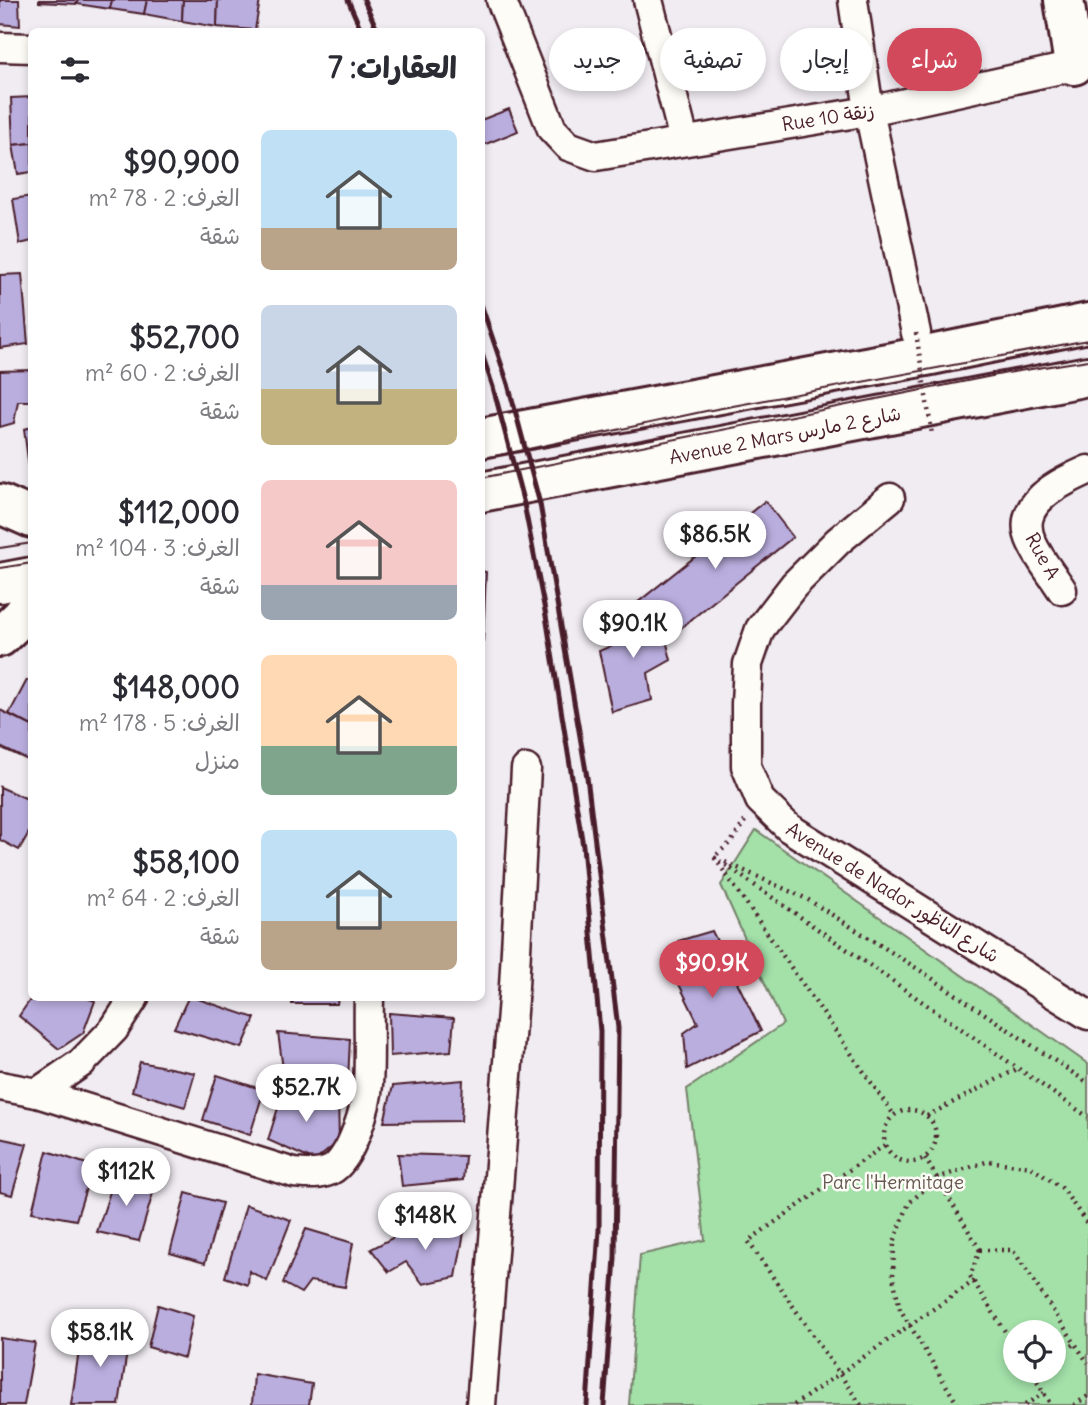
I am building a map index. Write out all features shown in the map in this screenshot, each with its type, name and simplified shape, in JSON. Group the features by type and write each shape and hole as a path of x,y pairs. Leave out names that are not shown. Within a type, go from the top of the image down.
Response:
{"main road":[{"path":"1064,0 1081,64"},
{"path":"485,437 931,355 1088,323"},
{"name":"Avenue 2 Mars شارع 2 مارس","path":"485,491 1088,376"},
{"path":"0,504 28,516"},
{"path":"0,533 28,528"},
{"path":"0,583 28,578"},
{"path":"0,637 28,608"}],"street":[{"name":"Rue 10 زنقة","path":"501,0 552,129 568,146 596,156 869,111 1081,64"},
{"path":"648,0 684,140"},
{"path":"853,0 869,111 916,333"},
{"path":"0,47 28,48"},
{"name":"Rue A","path":"1062,590 1032,543 1026,524 1033,506 1044,493 1088,470"},
{"name":"Avenue de Nador شارع الناظور","path":"891,498 838,541 794,584 760,629 748,664 746,766 760,800 789,828 1086,1011"},
{"path":"481,1405 514,986 526,769"},
{"path":"37,1093 81,1063 114,1029 132,1001"},
{"path":"0,1086 37,1093 294,1173 313,1175 332,1170 346,1155 358,1125 368,1086 369,1001"}],"path":[{"path":"916,333 932,434"},
{"path":"715,858 731,842 760,800"},
{"path":"715,858 1088,1117"},
{"path":"715,858 807,899 922,971 1088,1083"},
{"path":"715,858 894,1115"},
{"path":"927,1116 1017,1069"},
{"path":"911,1110 927,1116 936,1131 936,1140 933,1149 925,1157 911,1163 903,1162 889,1153 885,1145 884,1128 894,1115 911,1110"},
{"path":"861,1405 748,1241 885,1145"},
{"path":"925,1157 980,1250"},
{"path":"958,1405 900,1309 892,1277 894,1242 909,1203 937,1178 989,1161 1031,1167 1062,1188 1088,1225"},
{"path":"980,1250 970,1276 1003,1328"},
{"path":"980,1250 1013,1250 1088,1363"},
{"path":"794,1405 974,1281"},
{"path":"1066,1350 1075,1344"},
{"path":"1038,1383 1051,1405"},
{"path":"1025,1405 1044,1393"},
{"path":"1074,1405 1088,1396"}],"green space":[{"name":"Parc l'Hermitage","path":"756,830 1088,1064 1088,1405 629,1405 640,1255 705,1240 687,1089 783,1024 721,885"}],"building":[{"path":"0,0 19,0 20,26 0,24"},
{"path":"39,0 78,0 77,4"},
{"path":"78,0 112,0 110,9 77,4"},
{"path":"112,0 147,0 144,14 110,9"},
{"path":"147,0 183,0 182,21 144,14"},
{"path":"183,0 218,0 217,27 182,21"},
{"path":"218,0 260,0 255,28 217,27"},
{"path":"28,97 28,143 13,145 11,98"},
{"path":"509,109 518,131 485,144 485,118"},
{"path":"28,143 28,173 18,174 13,145"},
{"path":"28,197 28,242 20,244 13,199"},
{"path":"22,274 28,344 0,348 0,275"},
{"path":"28,370 28,401 18,401 14,423 0,427 0,371"},
{"path":"28,428 28,460 24,429"},
{"path":"765,501 793,537 666,640 637,603"},
{"path":"637,603 666,640 671,660 648,673 652,700 612,712 599,651 625,640 619,616"},
{"path":"27,680 28,680 28,724 9,714"},
{"path":"0,710 28,724 28,760 0,747"},
{"path":"0,787 28,799 28,834 19,850 0,840"},
{"path":"712,931 761,1031 687,1069 684,1033 698,1023 677,980 678,941"},
{"path":"29,1001 95,1001 83,1033 59,1049 19,1016"},
{"path":"187,1001 204,1001 255,1018 242,1048 174,1028"},
{"path":"292,1001 338,1001 337,1004 292,1004"},
{"path":"389,1013 454,1018 451,1051 390,1056"},
{"path":"278,1033 350,1039 348,1080 283,1069"},
{"path":"140,1062 195,1073 185,1107 132,1091"},
{"path":"217,1075 264,1090 250,1135 203,1120"},
{"path":"463,1080 461,1121 384,1122 393,1086"},
{"path":"283,1092 338,1098 339,1141 315,1161 268,1140"},
{"path":"0,1138 27,1144 12,1195 0,1192"},
{"path":"47,1151 93,1166 76,1220 32,1212"},
{"path":"398,1154 465,1156 463,1180 402,1186"},
{"path":"116,1173 155,1186 139,1241 97,1232"},
{"path":"186,1193 222,1203 205,1263 170,1253"},
{"path":"246,1205 291,1220 267,1281 249,1271 248,1285 225,1277"},
{"path":"419,1224 465,1227 456,1277 423,1284 406,1262 389,1272 371,1249"},
{"path":"306,1229 353,1243 345,1287 310,1281 301,1293 283,1283"},
{"path":"158,1305 193,1316 184,1358 148,1347"},
{"path":"82,1330 129,1338 119,1405 71,1405"},
{"path":"0,1338 35,1343 24,1405 0,1405"},
{"path":"254,1374 312,1384 309,1405 252,1405"}],"tram line":[{"path":"485,458 706,411 1088,340"},
{"path":"485,477 1007,373 1088,360"},
{"path":"0,548 28,544"},
{"path":"0,568 28,564"}],"railway":[{"path":"348,0 360,28"},
{"path":"364,0 376,28"},
{"path":"485,316 508,384 540,504 587,777 618,1028 615,1258 604,1405"},
{"path":"485,363 524,504 546,616 583,846 600,1031 599,1230 587,1405"}]}
